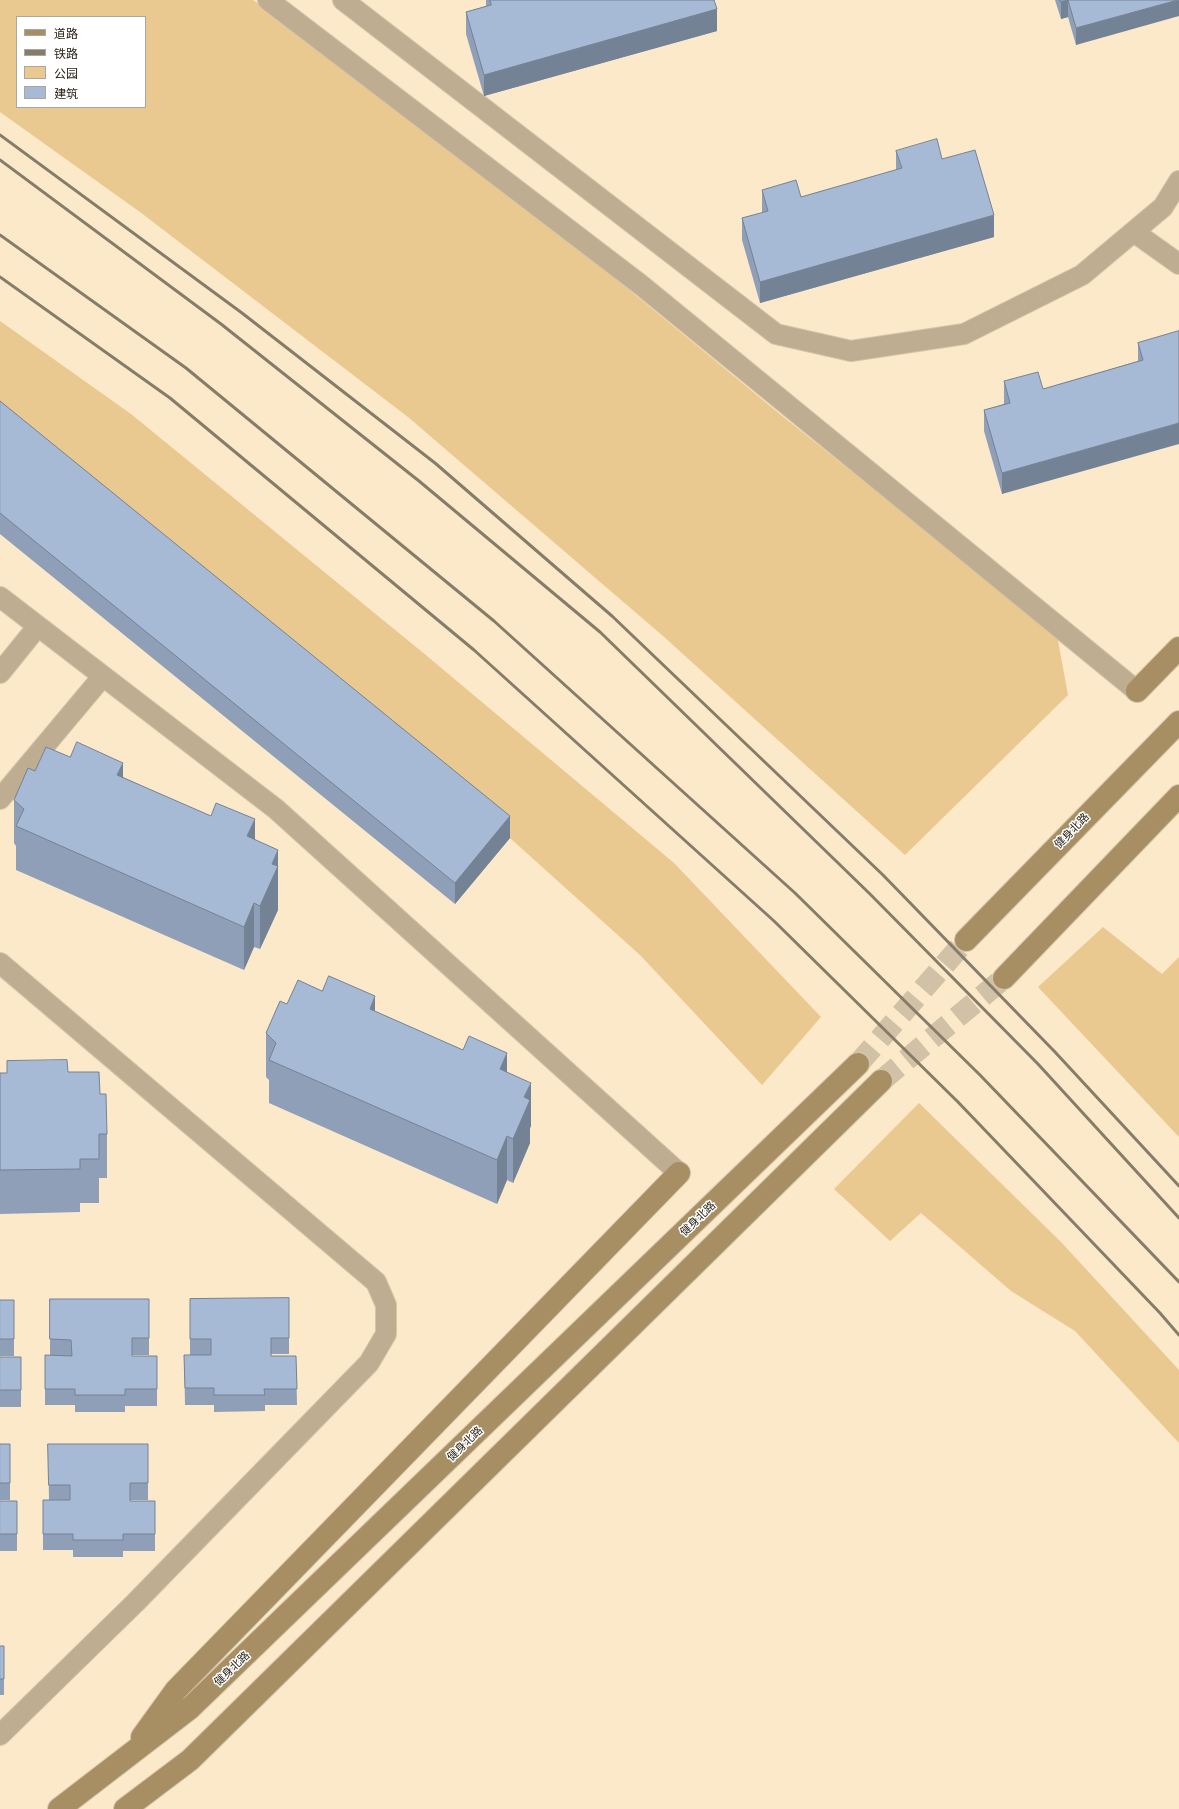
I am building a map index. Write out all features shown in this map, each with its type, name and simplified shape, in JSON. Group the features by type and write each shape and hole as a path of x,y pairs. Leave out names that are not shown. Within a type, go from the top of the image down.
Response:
{"main road":[{"path":"1137,691 1179,648"},
{"name":"健身北路","path":"966,940 1179,722"},
{"path":"1004,978 1179,796"},
{"name":"健身北路","path":"59,1809 189,1710 858,1064"},
{"path":"125,1809 190,1760 881,1081"},
{"path":"128,1756 176,1690 679,1173"}],"lane":[{"path":"268,0 641,285 1137,691"},
{"path":"343,0 776,334 851,351 964,334 1082,275 1163,207 1179,182"},
{"path":"1134,232 1179,264"},
{"path":"0,597 276,809 679,1173"},
{"path":"0,673 38,626"},
{"path":"0,799 103,676"},
{"path":"0,963 376,1282 386,1305 386,1334 369,1364 135,1603 0,1735"}],"green space":[{"path":"0,0 253,0 393,95 781,415 1057,635 1068,695 905,855 663,636 408,417 140,212 0,112"},
{"path":"0,321 131,414 427,656 674,863 821,1017 762,1085 640,955 510,838 0,423"},
{"path":"1103,927 1162,974 1179,957 1179,1137 1038,987"},
{"path":"919,1103 1061,1242 1179,1370 1179,1443 1075,1331 1011,1291 921,1213 890,1241 834,1189"}],"building":[{"path":"490,0 714,0 717,9 484,75 466,12 491,5"},
{"path":"1068,0 1178,0 1076,28"},
{"path":"937,139 942,159 975,150 994,215 760,282 742,218 768,211 762,190 796,180 801,197 902,168 896,151"},
{"path":"1179,331 1179,423 1002,473 984,410 1010,403 1004,381 1038,372 1043,389 1143,360 1138,343"},
{"path":"0,401 510,816 455,883 0,513"},
{"path":"77,742 123,763 117,775 211,816 216,803 255,819 247,836 278,850 272,864 278,866 260,906 254,903 244,927 16,826 24,809 14,800 28,768 35,771 46,747 70,757"},
{"path":"329,976 375,996 370,1009 463,1050 469,1036 507,1053 500,1069 531,1083 524,1097 530,1100 513,1139 507,1136 497,1160 269,1060 276,1043 266,1033 280,1001 287,1004 298,980 322,991"},
{"path":"67,1060 68,1072 99,1072 100,1094 106,1094 107,1134 99,1134 99,1159 80,1159 80,1169 0,1170 0,1073 7,1073 7,1061"},
{"path":"289,1298 289,1338 271,1338 271,1356 296,1356 297,1389 264,1389 265,1395 214,1395 214,1388 185,1388 184,1355 211,1355 211,1339 190,1339 190,1299"},
{"path":"50,1299 149,1299 149,1338 132,1338 132,1356 157,1356 157,1389 125,1389 125,1395 75,1395 75,1389 45,1389 45,1355 72,1356 71,1340 50,1339"},
{"path":"0,1300 14,1300 14,1339 0,1339"},
{"path":"0,1357 21,1357 21,1390 0,1390"},
{"path":"0,1444 10,1444 10,1483 0,1483"},
{"path":"48,1444 148,1444 148,1483 130,1483 130,1501 155,1501 155,1534 123,1534 123,1540 73,1540 73,1534 43,1534 43,1500 70,1500 70,1485 49,1485"},
{"path":"0,1501 17,1501 17,1534 0,1534"},
{"path":"0,1646 4,1646 4,1679 0,1679"}],"tunnel":[{"path":"858,1064 966,940"},
{"path":"881,1081 1004,978"}],"railway":[{"path":"0,135 242,313 435,463 612,616 883,875 1055,1052 1179,1186"},
{"path":"0,160 221,324 419,481 600,632 870,894 1038,1064 1179,1218"},
{"path":"0,235 186,368 494,621 795,893 980,1075 1179,1282"},
{"path":"0,277 170,398 474,650 774,921 958,1102 1160,1313 1179,1335"}]}
